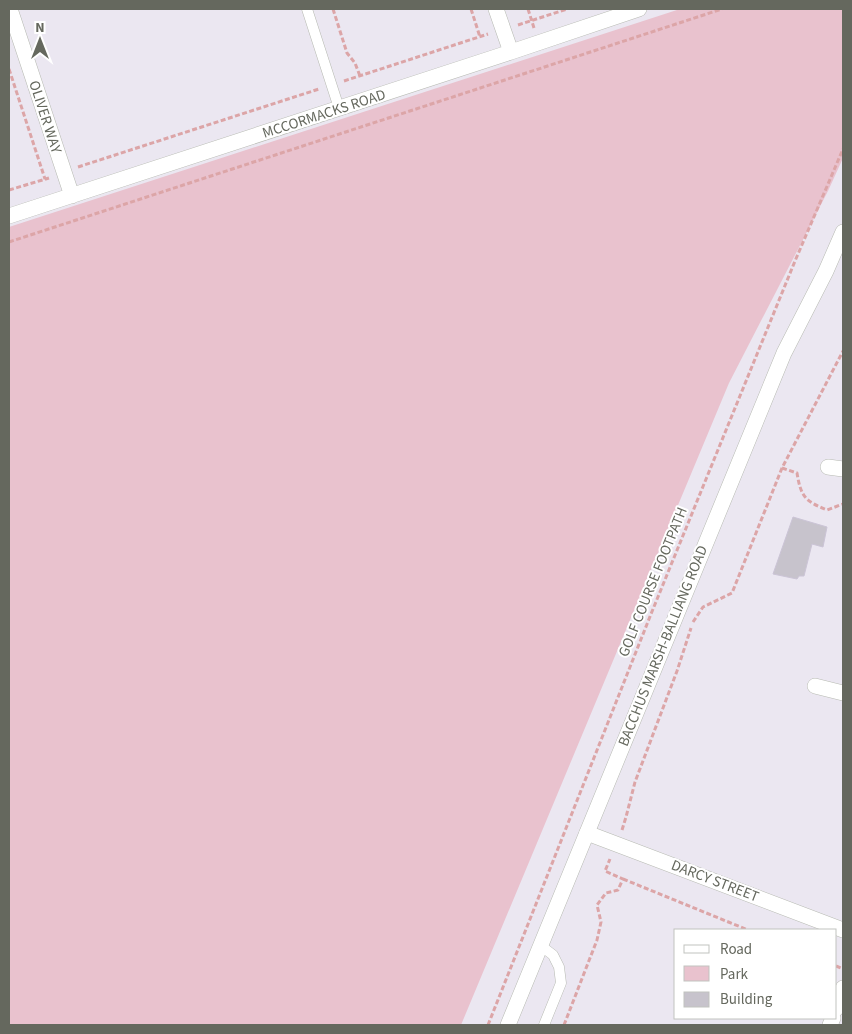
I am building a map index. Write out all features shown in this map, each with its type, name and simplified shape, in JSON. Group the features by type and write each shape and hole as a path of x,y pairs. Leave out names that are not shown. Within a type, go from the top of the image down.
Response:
{"street":[{"name":"OLIVER WAY","path":"10,9 72,196"},
{"path":"496,9 511,52"},
{"name":"MCCORMACKS ROAD","path":"9,216 638,9"},
{"name":"BACCHUS MARSH-BALLIANG ROAD","path":"508,1025 784,353 826,271 843,232"},
{"name":"BACCHUS MARSH-BALLIANG ROAD","path":"826,271 843,247"},
{"path":"828,468 843,470"},
{"path":"815,686 843,693"},
{"name":"DARCY STREET","path":"587,833 843,930"},
{"path":"837,1006 843,988"}],"lane":[{"path":"306,9 339,108"},
{"path":"540,946 553,956 559,967 561,983 544,1025"}],"path":[{"path":"333,9 347,53 355,63 360,76"},
{"path":"471,9 480,37"},
{"path":"9,190 567,9"},
{"path":"9,242 722,9"},
{"path":"9,69 45,179"},
{"name":"GOLF COURSE FOOTPATH","path":"488,1025 791,270 843,149"},
{"path":"746,929 622,879 605,870 626,817 635,782 677,671 692,623 703,607 732,594 782,468 843,351"},
{"path":"782,468 797,473 802,492 812,504 826,510 843,504"},
{"path":"564,1025 597,940 601,922 597,904 606,893 618,890 622,879"}],"green space":[{"path":"680,9 843,9 843,158 828,191 729,383 461,1025 9,1025 9,227"}],"building":[{"path":"793,517 827,527 823,547 812,544 804,576 799,576 797,579 773,574"}]}
